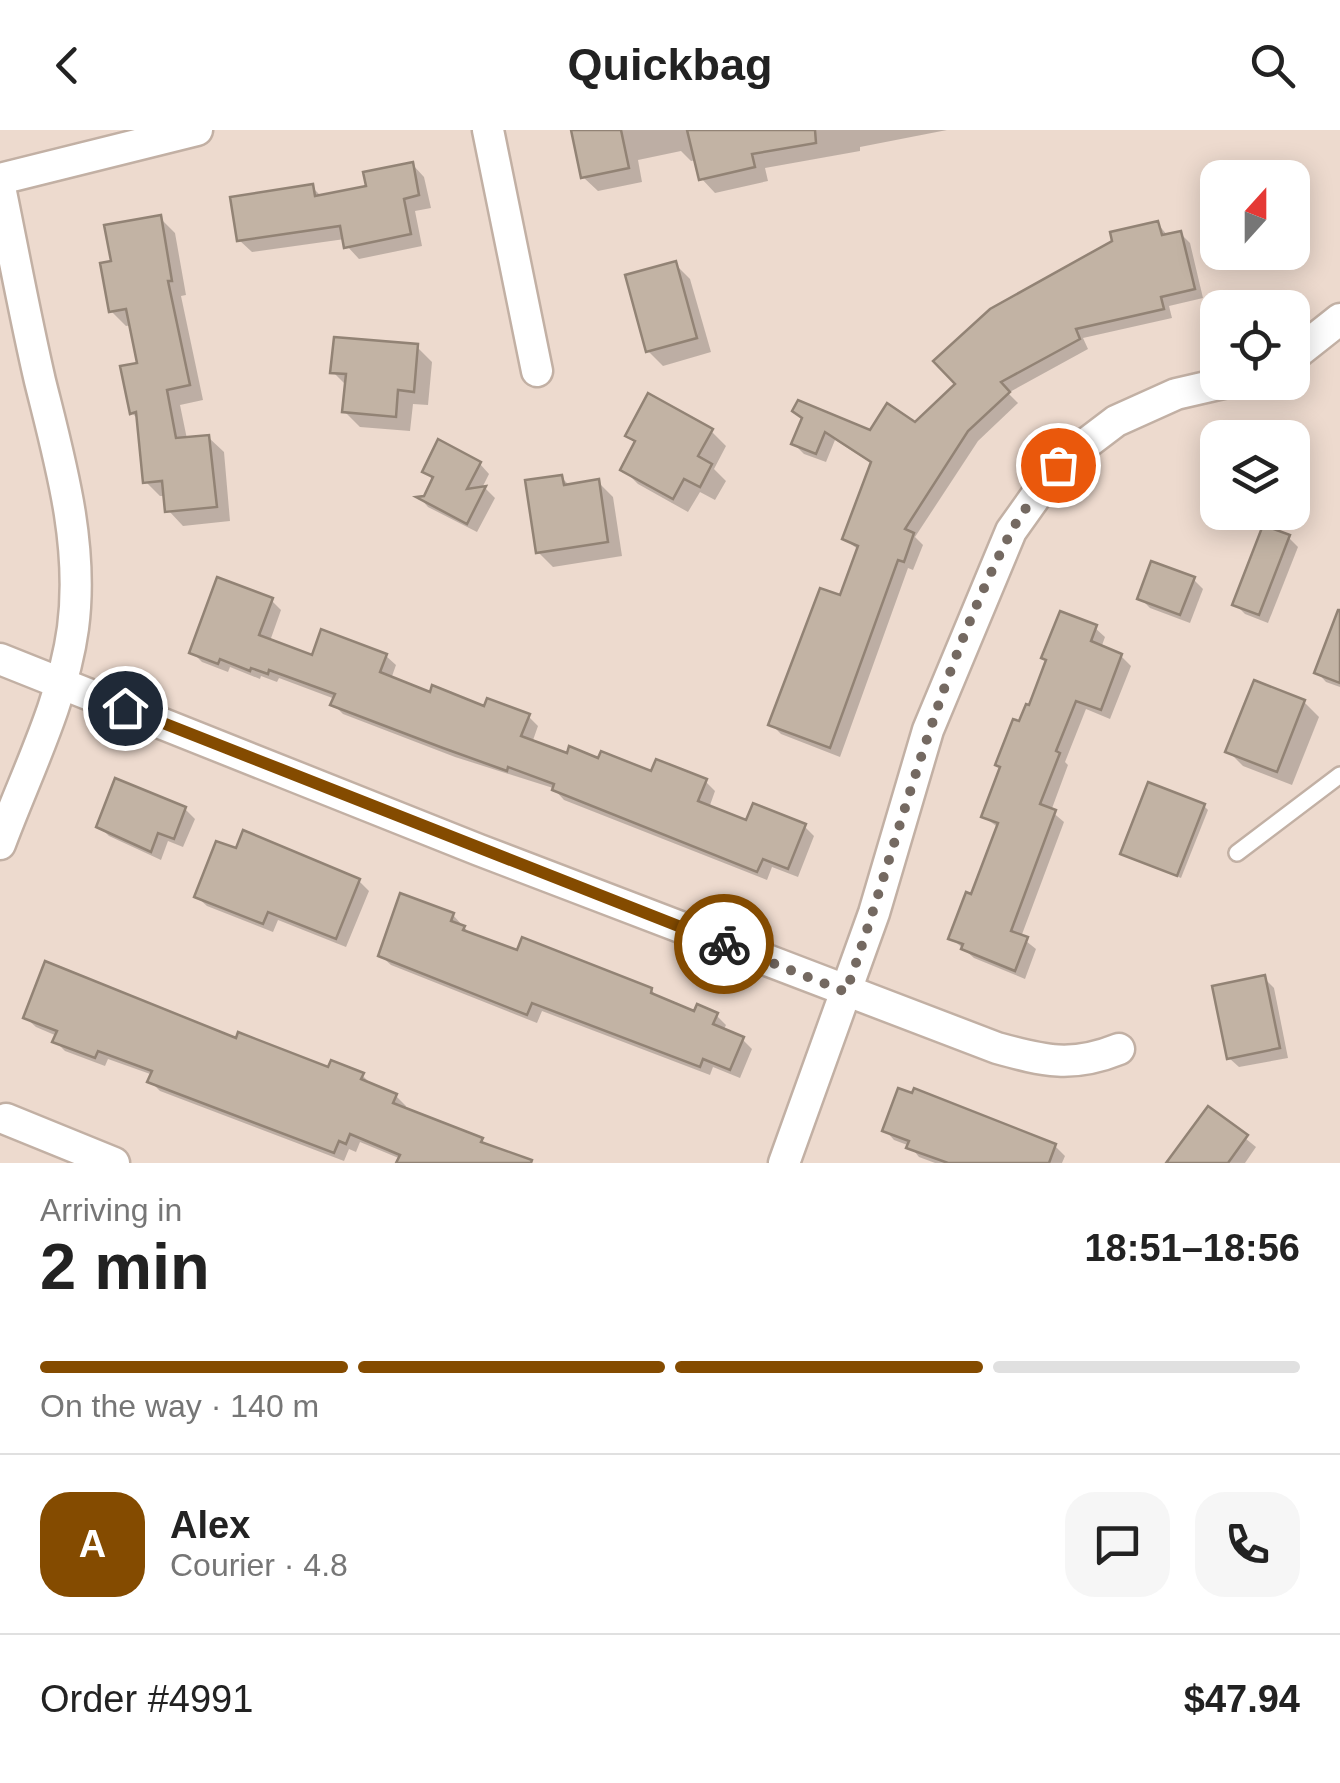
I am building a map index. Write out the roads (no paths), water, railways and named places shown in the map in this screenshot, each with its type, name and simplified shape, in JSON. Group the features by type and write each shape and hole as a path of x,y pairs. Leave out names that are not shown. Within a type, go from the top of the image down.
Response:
{"street":[{"path":"0,178 197,130"},
{"path":"488,130 537,371"},
{"path":"0,187 64,476 75,563 73,627 60,682 0,844"},
{"path":"1310,343 1340,319"},
{"path":"784,1163 874,913 928,730 1011,531 1058,465 1116,420 1176,394 1200,388"},
{"path":"0,660 996,1048 1059,1063 1098,1057 1119,1049"},
{"path":"2,1117 114,1163"}],"lane":[{"path":"1237,853 1340,774"}]}
